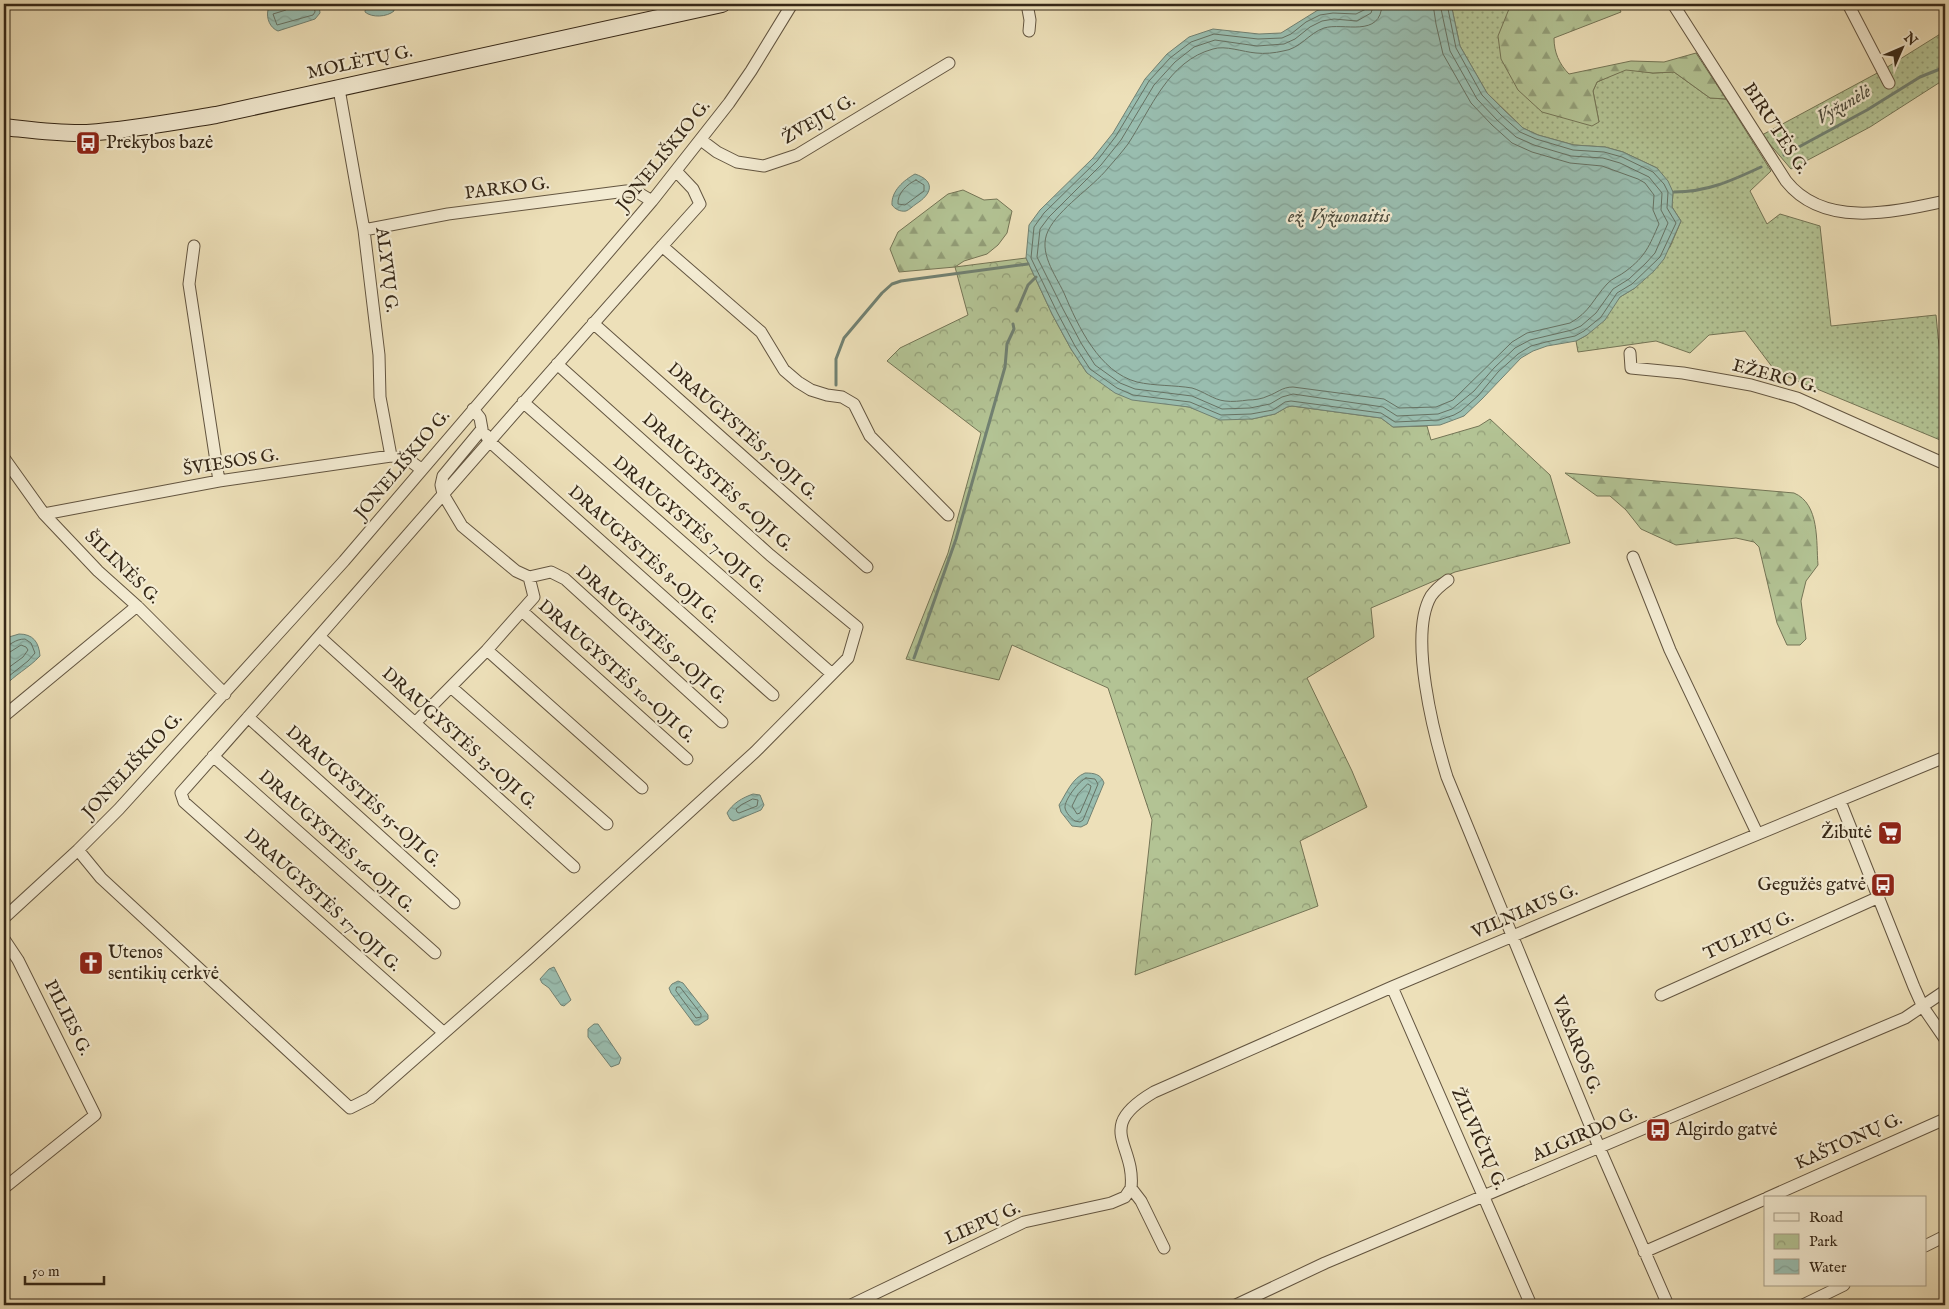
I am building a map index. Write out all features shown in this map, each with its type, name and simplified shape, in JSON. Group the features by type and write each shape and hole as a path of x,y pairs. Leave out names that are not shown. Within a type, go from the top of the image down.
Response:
{"street":[{"name":"MOLĖTŲ G.","path":"4,127 55,133 88,133 144,127 216,115 722,4"},
{"name":"JONELIŠKIO G.","path":"4,918 78,850 119,809 344,561 652,201 701,140 751,71 792,4"},
{"path":"1027,4 1030,20 1029,31"},
{"name":"BIRUTĖS G.","path":"1673,4 1786,181 1804,198 1816,205 1831,210 1849,212 1900,210 1945,201"},
{"path":"1848,4 1890,83"},
{"name":"ŽVEJŲ G.","path":"701,140 717,152 737,162 764,166 796,155 949,63"},
{"name":"ALYVŲ G.","path":"339,89 364,230 379,355 380,396 391,456"},
{"path":"214,756 320,637 523,402 700,204 693,189 676,171"},
{"name":"PARKO G.","path":"364,230 448,214 626,191 637,192 652,201"},
{"path":"194,246 189,284 219,481"},
{"path":"662,246 761,332 784,370 798,382 811,390 842,397 854,404 867,431 883,450 948,515"},
{"name":"DRAUGYSTĖS 5-OJI G.","path":"593,323 867,567"},
{"name":"EŽERO G.","path":"1630,353 1631,368 1682,373 1750,385 1798,398 1945,464"},
{"name":"DRAUGYSTĖS 6-OJI G.","path":"557,364 770,555 857,627 848,658 832,674"},
{"name":"DRAUGYSTĖS 7-OJI G.","path":"523,402 832,674"},
{"path":"473,410 480,418 482,429 489,442"},
{"path":"415,723 487,650 534,597 529,577 516,571 462,526 443,494 441,485 443,476 482,429"},
{"name":"DRAUGYSTĖS 8-OJI G.","path":"489,442 773,695"},
{"name":"ŠVIESOS G.","path":"44,514 219,481 391,456 406,458 421,469"},
{"name":"ŠILINĖS G.","path":"4,458 44,514 98,571 225,694"},
{"path":"1633,557 1670,650 1757,834"},
{"name":"DRAUGYSTĖS 9-OJI G.","path":"529,577 551,572 565,579 722,722"},
{"name":"VASAROS G.","path":"1448,580 1438,587 1430,598 1422,630 1421,645 1434,734 1447,778 1599,1147 1668,1305"},
{"path":"4,716 136,606"},
{"name":"DRAUGYSTĖS 10-OJI G.","path":"522,611 686,760"},
{"name":"DRAUGYSTĖS 13-OJI G.","path":"320,637 574,867"},
{"path":"487,650 642,788"},
{"path":"78,850 101,878 350,1108 370,1098 536,952 755,752 832,674"},
{"path":"451,687 607,824"},
{"name":"DRAUGYSTĖS 15-OJI G.","path":"248,717 454,903"},
{"name":"DRAUGYSTĖS 17-OJI G.","path":"214,756 181,793 184,802 443,1032"},
{"name":"DRAUGYSTĖS 16-OJI G.","path":"214,756 435,953"},
{"name":"VILNIAUS G.","path":"1131,1188 1131,1173 1120,1132 1127,1114 1143,1099 1154,1092 1392,987 1945,757"},
{"path":"1840,801 1914,987 1923,1007 1945,1039"},
{"name":"TULPIŲ G.","path":"1661,995 1879,897"},
{"name":"PILIES G.","path":"4,939 18,960 96,1115 4,1188"},
{"name":"ŽILVIČIŲ G.","path":"1392,987 1531,1305"},
{"name":"ALGIRDO G.","path":"1236,1305 1325,1263 1905,1018 1945,991"},
{"name":"KAŠTONŲ G.","path":"1771,1196 1945,1119"},
{"path":"1131,1188 1141,1201 1164,1248"},
{"name":"LIEPŲ G.","path":"851,1305 1024,1222 1111,1203 1125,1197 1131,1188"},
{"name":"KAŠTONŲ G.","path":"1644,1252 1764,1199"},
{"path":"1926,1246 1945,1236"},
{"path":"1803,1305 1842,1286"}],"green space":[{"path":"1451,4 1511,4 1599,122 1593,91 1597,82 1626,69 1653,73 1674,72 1710,98 1726,99 1771,171 1750,191 1767,224 1780,214 1820,226 1831,326 1936,315 1945,409 1945,442 1776,372 1745,331 1709,335 1690,353 1656,341 1578,352 1576,341 1587,335 1620,297 1635,288 1670,247 1681,221 1672,207 1673,192 1657,168 1623,152 1605,147 1574,145 1538,135 1523,128 1487,93 1460,46"},
{"path":"1511,4 1617,4 1621,12 1554,38 1558,58 1569,74 1631,61 1664,62 1696,53 1726,99 1710,98 1674,72 1653,73 1626,70 1597,82 1593,91 1599,122 1592,126 1542,112 1518,90 1501,59 1498,36"},
{"path":"1945,31 1945,79 1870,127 1791,169 1762,135 1881,71"},
{"path":"963,190 984,200 997,199 1012,211 1007,233 998,245 987,254 964,261 955,267 899,272 890,249 898,232 948,194"},
{"path":"1026,258 1052,314 1071,349 1087,373 1165,403 1200,411 1252,419 1275,414 1292,406 1381,418 1393,427 1427,426 1431,440 1479,426 1490,419 1550,475 1570,543 1455,572 1371,608 1374,637 1307,678 1352,771 1367,807 1300,841 1318,906 1135,975 1152,820 1108,688 1012,645 999,680 906,659 948,553 981,433 887,361 900,348 968,315 955,267"},
{"path":"1565,473 1794,493 1802,498 1808,506 1815,524 1818,565 1806,581 1801,601 1806,639 1800,645 1787,645 1777,623 1759,547 1754,542 1736,538 1676,545 1641,529 1626,510 1610,496 1597,496"}],"water":[{"path":"292,4 319,4 320,13 315,19 278,31 275,30 269,22 268,10"},
{"path":"366,4 393,4 394,11 384,16 375,16 365,12"},
{"name":"ež. Vyžuonaitis","path":"1367,4 1451,4 1460,46 1487,93 1523,128 1538,135 1574,145 1605,147 1623,152 1657,168 1668,181 1673,192 1672,207 1681,221 1664,259 1635,288 1620,297 1605,320 1587,335 1576,341 1547,346 1521,358 1464,416 1440,425 1393,427 1381,418 1292,406 1275,414 1252,419 1220,420 1189,407 1132,400 1115,393 1087,373 1071,349 1052,314 1026,258 1029,225 1040,210 1093,158 1113,133 1145,79 1167,54 1189,37 1213,29 1259,34 1281,33 1318,10 1333,8 1355,9"},
{"path":"915,174 922,177 929,184 928,192 926,196 908,210 898,210 892,205 894,195 907,179"},
{"path":"19,634 32,637 37,643 40,656 4,687 4,644 9,637"},
{"path":"1085,773 1097,775 1104,783 1087,824 1081,827 1072,826 1061,812 1059,805 1073,782"},
{"path":"753,794 760,795 764,805 761,810 737,820 733,821 730,819 727,813 732,806"},
{"path":"554,967 571,1000 564,1006 561,1005 540,979 549,969"},
{"path":"678,981 683,983 708,1015 708,1019 699,1025 695,1025 671,993 669,988"},
{"path":"594,1024 598,1024 621,1058 619,1064 611,1067 588,1037 588,1029"}],"waterway":[{"name":"Vyžunėlė","path":"1784,155 1867,110 1920,77 1945,67"},
{"name":"Vyžunėlė","path":"1674,192 1708,188 1761,167"},
{"path":"836,385 836,359 844,338 892,284 901,281 1028,264"},
{"path":"1017,311 1028,285 1036,277"},
{"path":"914,658 956,539 1005,367 1007,344 1014,329 1013,324"}],"place":[{"name":"Prekybos bazė","path":"88,143"},
{"name":"Žibutė","path":"1890,833"},
{"name":"Gegužės gatvė","path":"1883,885"},
{"name":"Utenos sentikių cerkvė","path":"91,963"},
{"name":"Algirdo gatvė","path":"1658,1130"}]}
